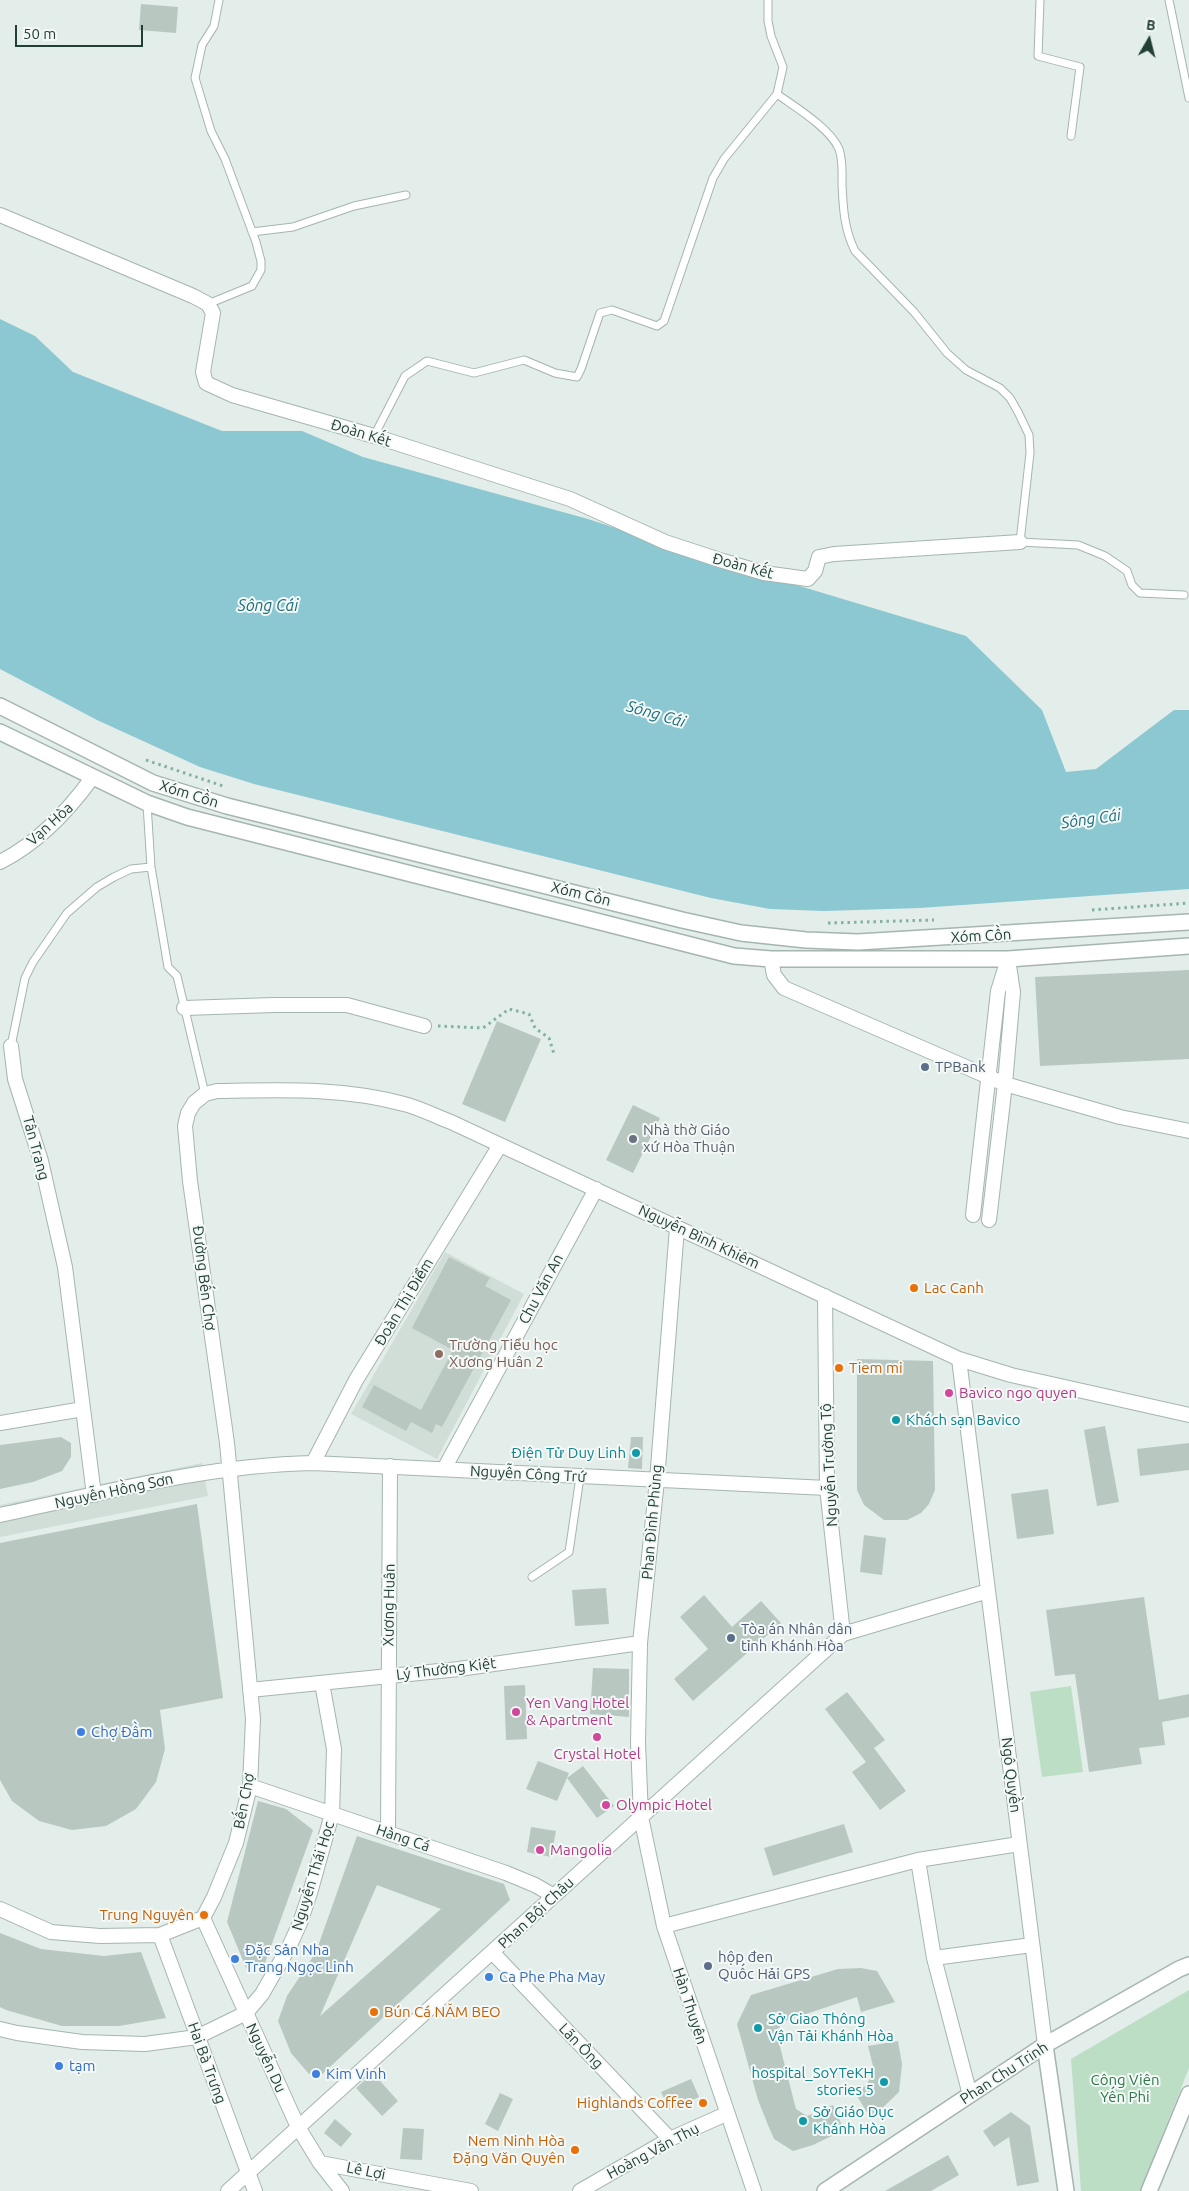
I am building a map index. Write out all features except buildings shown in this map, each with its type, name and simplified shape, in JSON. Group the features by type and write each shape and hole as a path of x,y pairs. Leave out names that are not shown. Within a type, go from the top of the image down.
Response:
{"street":[{"path":"0,215 208,304"},
{"name":"Đoàn Kết","path":"208,304 213,313 203,372 206,383 232,395 374,436 570,499 673,545 764,573 808,579 815,571 819,558 834,554 1020,542"},
{"name":"Xóm Cồn","path":"0,706 153,783 237,808 662,915 741,933 806,940 858,942 1189,922"},
{"name":"Xóm Cồn","path":"0,732 146,803 187,817 734,956 771,958 1008,959 1189,946"},
{"name":"Vạn Hòa","path":"0,862 11,857 57,821 92,778"},
{"path":"146,803 153,783"},
{"path":"989,1220 1005,1084 1013,992 1008,959 1008,934"},
{"path":"771,958 774,975 784,988 989,1078 1120,1117 1189,1132"},
{"path":"973,1214 998,991 1008,959"},
{"path":"184,1008 274,1004 347,1005 424,1026"},
{"name":"Tân Trang","path":"11,1046 15,1079 41,1161 64,1266 94,1495"},
{"name":"Nguyễn Bình Khiêm","path":"205,1094 217,1091 312,1090 405,1104 451,1122 959,1359 1011,1376 1189,1415"},
{"name":"Đường Bến Chợ","path":"205,1094 194,1103 188,1113 185,1126 190,1181 229,1468"},
{"name":"Đoàn Thị Điểm","path":"313,1463 356,1380 500,1145"},
{"name":"Chu Văn An","path":"444,1469 596,1189"},
{"name":"Phan Đình Phùng","path":"641,1817 638,1742 640,1642 656,1480 677,1228"},
{"name":"Nguyễn Trường Tộ","path":"825,1296 827,1488 843,1634"},
{"name":"Ngô Quyền","path":"959,1359 1032,1946 1066,2191"},
{"path":"0,1423 83,1409"},
{"name":"Nguyễn Công Trứ","path":"229,1468 313,1463 827,1488"},
{"name":"Xương Huân","path":"388,1833 390,1466"},
{"name":"Nguyễn Hồng Sơn","path":"0,1515 229,1468"},
{"name":"Bến Chợ","path":"203,1918 214,1898 236,1843 250,1786 253,1750 250,1690 229,1468"},
{"path":"843,1634 988,1591"},
{"name":"Phan Bội Châu","path":"228,2191 843,1634"},
{"name":"Lý Thường Kiệt","path":"250,1690 459,1669 640,1642"},
{"name":"Nguyễn Thái Học","path":"0,2029 82,2042 145,2044 198,2037 246,2013 262,1994 296,1931 310,1894 332,1814 334,1749 322,1683"},
{"name":"Hàng Cá","path":"250,1786 506,1873 535,1885 554,1896"},
{"name":"Hàn Thuyên","path":"641,1817 664,1926 726,2114 754,2191"},
{"path":"664,1926 918,1860 1019,1844"},
{"path":"918,1860 934,1958 970,2095"},
{"path":"0,1909 51,1932 100,1936 160,1935 203,1918"},
{"name":"Nguyễn Du","path":"203,1918 298,2127 320,2163 342,2191"},
{"name":"Hai Bà Trưng","path":"160,1935 254,2191"},
{"path":"934,1958 1032,1946"},
{"name":"Lãn Ông","path":"493,1953 670,2139"},
{"name":"Phan Chu Trinh","path":"825,2191 1045,2045 1189,1965"},
{"path":"1149,2191 1189,2094"},
{"name":"Hoàng Văn Thụ","path":"580,2191 670,2139 726,2114"},
{"name":"Lê Lợi","path":"320,2163 471,2191"}],"lane":[{"path":"208,304 252,286 261,270 261,261 252,232 226,159 211,131 195,78 202,45 214,26 219,0"},
{"path":"374,436 405,376 427,361 474,373 524,360 556,373 577,377 600,313 612,310 657,326 664,321 713,178 724,159 777,94 783,67 771,36 768,21 768,0"},
{"path":"1040,0 1038,56 1080,66 1071,136"},
{"path":"1169,0 1189,98"},
{"path":"777,94 814,121 839,149 842,166 843,210 849,238 855,250 914,312 947,353 966,370 1000,388 1010,398 1018,412 1029,435 1030,453 1020,542 1078,545 1105,556 1127,571 1132,585 1140,593 1184,595"},
{"path":"252,232 293,226 354,206 406,195"},
{"path":"146,803 151,867 168,967 177,976 205,1094"},
{"name":"Tân Trang","path":"11,1046 25,978 33,962 67,913 97,887 114,877 131,869 151,867"},
{"path":"532,1577 569,1552 580,1477"}],"path":[{"path":"145,760 229,788"},
{"path":"1090,910 1189,903"},
{"path":"827,923 942,919"},
{"path":"424,1026 483,1028 509,1009 529,1014 535,1028 549,1038 554,1054"}],"shaded area":[{"name":"Trường Tiểu học Xương Huân 2","path":"445,1252 524,1294 437,1459 351,1414"},
{"path":"202,1463 208,1496 0,1537 0,1505"}],"green space":[{"path":"1071,1686 1083,1772 1042,1777 1030,1692"},
{"name":"Công Viên Yến Phi","path":"1189,1990 1189,2068 1140,2191 1081,2191 1071,2059"}],"water":[{"name":"Sông Cái","path":"0,319 35,336 73,372 222,431 302,431 363,457 588,519 723,563 966,636 1042,710 1066,772 1096,769 1174,710 1189,710 1189,889 920,908 824,911 770,909 711,898 254,784 200,767 97,720 0,669"}],"place":[{"name":"TPBank","path":"925,1067"},
{"name":"Nhà thờ Giáo xứ Hòa Thuận","path":"633,1139"},
{"name":"Lac Canh","path":"914,1288"},
{"name":"Trường Tiểu học Xương Huân 2","path":"439,1354"},
{"name":"Tiem mi","path":"839,1368"},
{"name":"Bavico ngo quyen","path":"949,1393"},
{"name":"Khách sạn Bavico","path":"896,1420"},
{"name":"Điện Tử Duy Linh","path":"636,1453"},
{"name":"Tòa án Nhân dân tỉnh Khánh Hòa","path":"731,1638"},
{"name":"Yen Vang Hotel & Apartment","path":"516,1712"},
{"name":"Chợ Đầm","path":"81,1732"},
{"name":"Crystal Hotel","path":"597,1737"},
{"name":"Olympic Hotel","path":"606,1805"},
{"name":"Mangolia","path":"540,1850"},
{"name":"Trung Nguyên","path":"204,1915"},
{"name":"Đặc Sản Nha Trang Ngọc Linh","path":"235,1959"},
{"name":"hộp đen Quốc Hải GPS","path":"708,1966"},
{"name":"Ca Phe Pha May","path":"489,1977"},
{"name":"Bún Cá NĂM BEO","path":"374,2012"},
{"name":"Sở Giao Thông Vận Tải Khánh Hòa","path":"758,2028"},
{"name":"tạm","path":"59,2066"},
{"name":"Kim Vinh","path":"316,2074"},
{"name":"hospital_SoYTeKH stories 5","path":"884,2082"},
{"name":"Highlands Coffee","path":"703,2103"},
{"name":"Sở Giáo Dục Khánh Hòa","path":"803,2121"},
{"name":"Nem Ninh Hòa Đặng Văn Quyên","path":"575,2150"}]}
